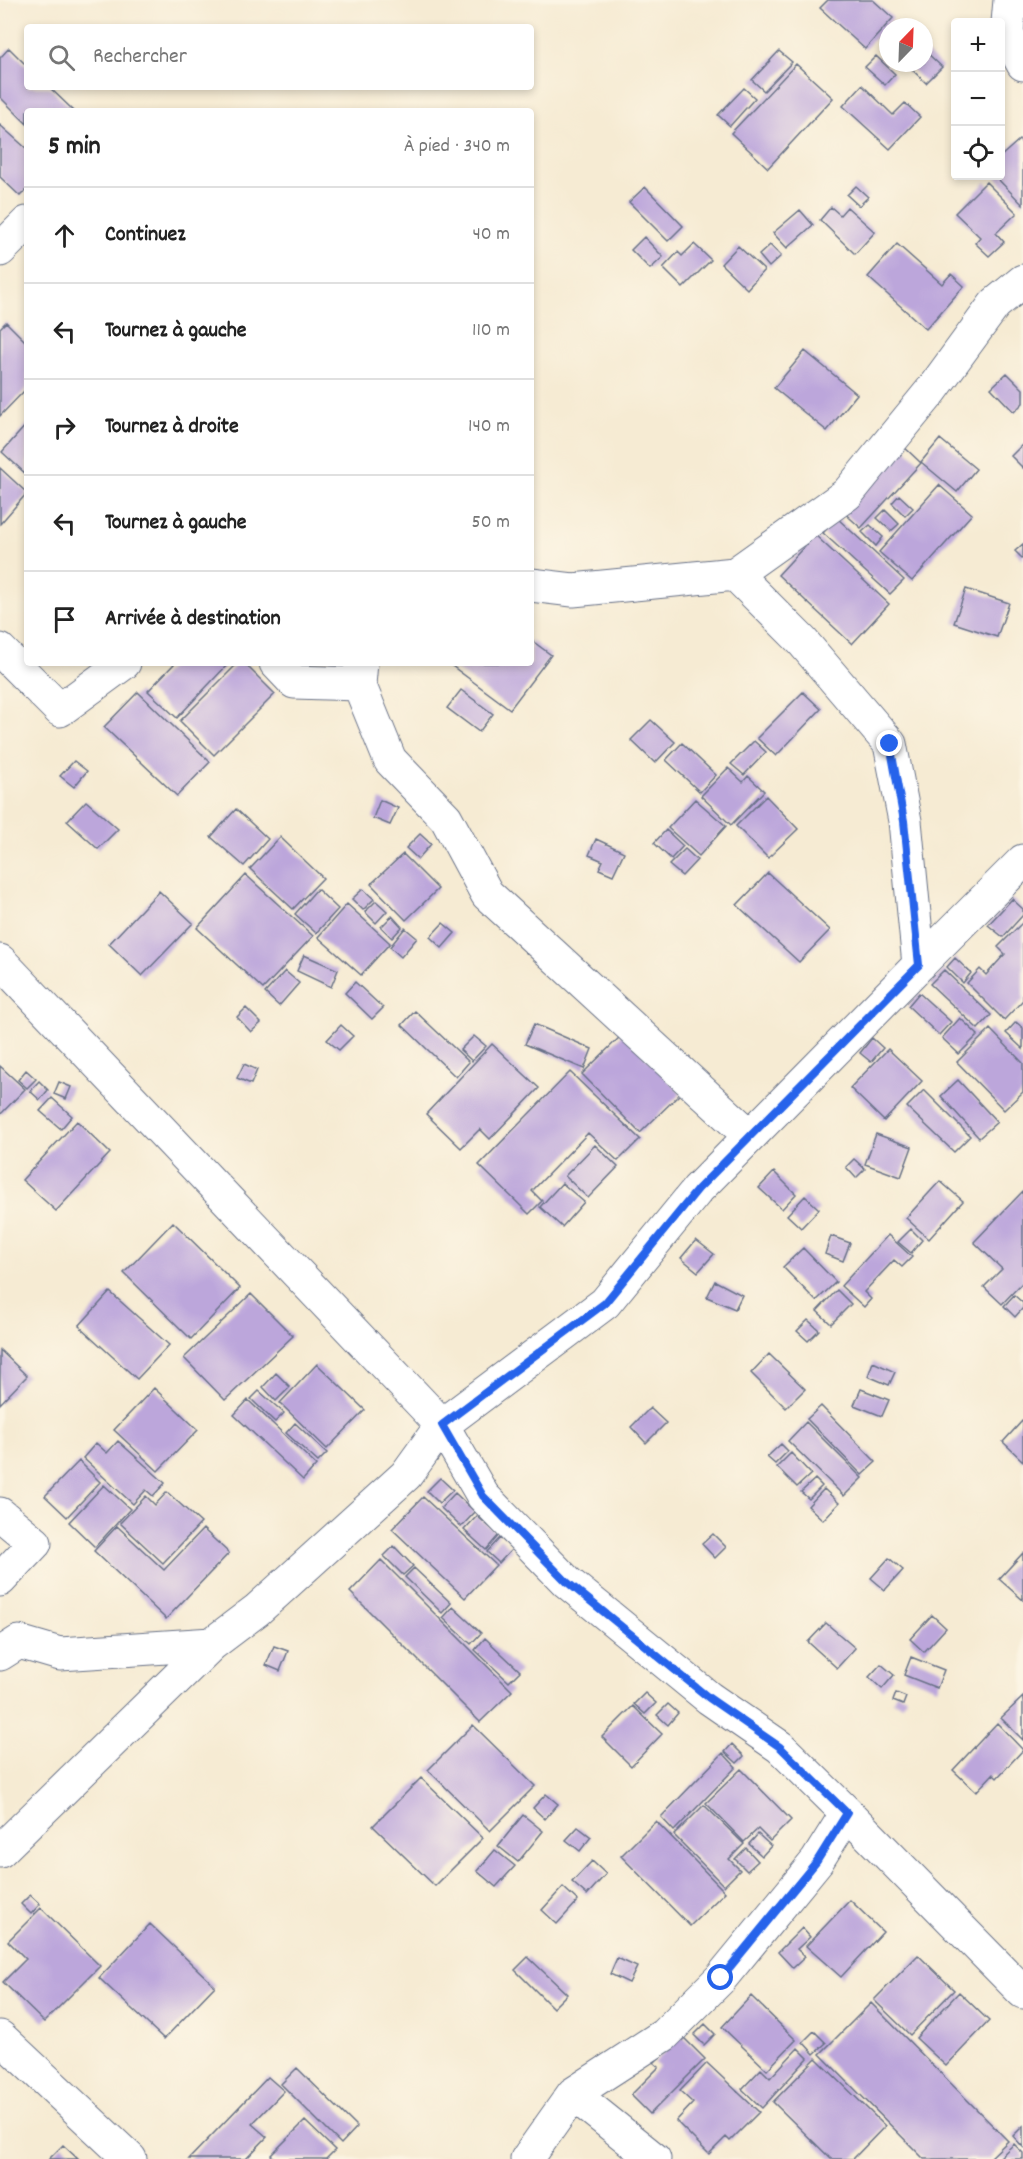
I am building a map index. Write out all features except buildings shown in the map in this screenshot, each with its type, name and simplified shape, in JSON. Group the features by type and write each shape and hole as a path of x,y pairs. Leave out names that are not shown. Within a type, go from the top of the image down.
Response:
{"street":[{"path":"1010,0 1007,34 1023,64"},
{"path":"0,250 24,226"},
{"path":"534,585 573,590 735,574 848,494 932,390 995,304 1023,281"},
{"path":"735,574 802,641 890,744 904,821 919,965"},
{"path":"0,650 60,710 120,666"},
{"path":"279,666 294,682 360,673 390,760 446,818 487,894 750,1136"},
{"path":"0,1851 212,1644 257,1610 406,1475 442,1425 605,1303 698,1189 1023,861"},
{"path":"0,961 442,1425 483,1496 567,1582 709,1698 780,1747 1023,1992"},
{"path":"0,1514 35,1542 0,1580"},
{"path":"0,1654 19,1642 60,1654 212,1644"},
{"path":"527,2159 573,2094 664,2035 721,1978 817,1861 847,1813"},
{"path":"0,2037 130,2159"},
{"path":"573,2094 654,2159"}],"route":[{"path":"721,1978 817,1861 847,1813 780,1747 709,1698 567,1582 483,1496 442,1425 605,1303 698,1189 919,965 904,821 890,744"}]}
